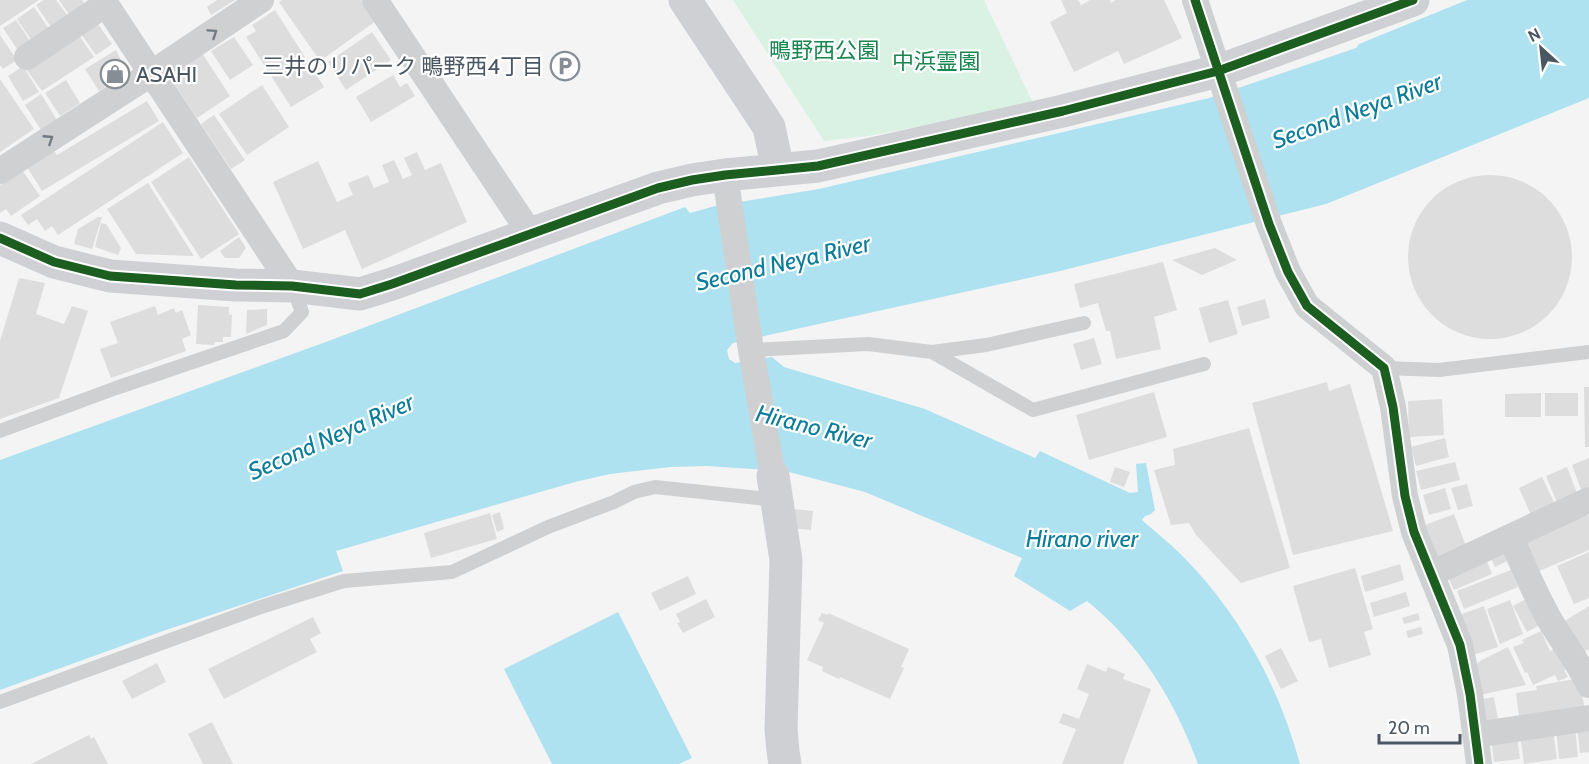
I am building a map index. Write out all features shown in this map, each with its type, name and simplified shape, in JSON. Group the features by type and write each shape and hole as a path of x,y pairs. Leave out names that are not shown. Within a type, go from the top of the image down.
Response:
{"street":[{"path":"0,171 152,74 261,0"},
{"path":"375,0 530,234"},
{"path":"1195,0 1269,224 1288,272 1307,306 1384,368 1393,407 1405,496 1414,532 1460,645 1470,694 1479,764"},
{"path":"0,238 54,262 110,276 236,285 292,286 360,294 658,188 692,180 726,186 778,170 839,162 1063,111 1221,80 1413,0"},
{"path":"27,57 104,2 292,286"},
{"path":"692,6 769,128 778,170"},
{"path":"726,186 786,560 781,729 785,764"},
{"path":"1431,574 1589,500"},
{"path":"1511,537 1525,572 1549,618 1586,670"},
{"path":"1475,735 1589,718"}],"lane":[{"path":"0,431 116,388 284,332 302,312 292,286"},
{"path":"752,351 868,345 932,352 986,345 1084,323"},
{"path":"932,352 1033,410 1204,364"},
{"path":"1384,368 1438,369 1589,352"},
{"path":"0,702 264,606 344,581 452,572 548,527 634,492 655,487 775,488"}],"green space":[{"path":"733,0 984,0 1034,105 868,136 824,141"}],"water":[{"path":"1467,0 1589,0 1589,98 1326,204 1060,271 733,343 727,350 729,359 735,363 772,357 784,367 925,409 1035,458 1040,451 1130,493 1138,492 1136,464 1146,463 1155,510 1142,520 1193,567 1229,611 1259,659 1271,684 1300,764 1198,764 1167,696 1154,675 1123,636 1087,601 1070,611 1014,576 1022,558 865,492 785,471 707,466 670,467 610,474 575,482 336,551 343,571 163,631 0,690 0,460 323,343 685,207 690,213 715,206 819,189 1209,98 1356,48 1359,44"},
{"path":"618,612 692,758 679,764 552,764 504,669"}],"building":[{"path":"0,0 39,0 0,26"},
{"path":"44,0 56,0 68,16 51,27 36,5"},
{"path":"59,0 82,0 84,3 83,7 70,16"},
{"path":"217,0 235,0 211,15 207,7"},
{"path":"282,0 361,0 376,21 320,61 279,2"},
{"path":"1061,0 1078,0 1081,5 1090,0 1110,0 1111,3 1116,0 1164,0 1182,38 1124,64 1118,51 1074,72 1050,22 1067,13"},
{"path":"34,7 49,29 32,41 17,19"},
{"path":"275,10 324,87 291,107 246,37 256,31 252,25"},
{"path":"16,20 30,41 17,49 3,28"},
{"path":"98,24 112,44 96,55 81,34"},
{"path":"372,32 391,60 346,90 328,62"},
{"path":"78,34 94,57 42,91 26,69"},
{"path":"0,35 17,60 3,69 0,65"},
{"path":"234,37 253,65 230,80 211,51"},
{"path":"116,50 123,64 121,78 99,91 85,69"},
{"path":"202,53 230,96 197,118 175,85 179,68"},
{"path":"23,66 39,92 23,101 8,76"},
{"path":"393,75 400,87 407,83 415,96 371,122 356,97"},
{"path":"0,79 34,129 0,152"},
{"path":"66,80 80,103 60,116 45,93"},
{"path":"262,85 289,127 247,155 219,114"},
{"path":"41,94 57,120 41,130 25,105"},
{"path":"147,101 159,121 42,191 27,167 54,151 57,155"},
{"path":"214,115 245,160 231,169 201,124"},
{"path":"163,122 183,153 58,235 52,226 45,231 37,219 28,225 21,215"},
{"path":"417,152 425,170 441,163 467,222 362,269 345,230 303,249 273,182 318,161 337,202 353,195 348,183 368,175 374,188 389,182 382,165 394,160 403,179 412,175 404,158"},
{"path":"189,157 239,234 201,259 151,182"},
{"path":"22,170 40,196 11,216 6,209 0,213 0,185"},
{"path":"1490,175 1506,176 1521,181 1548,199 1566,226 1571,241 1571,273 1566,288 1548,315 1521,333 1506,338 1490,339 1474,338 1459,333 1432,315 1414,288 1409,273 1408,257 1409,241 1414,226 1432,199 1459,181 1474,176"},
{"path":"148,183 194,256 136,254 107,209"},
{"path":"102,217 92,249 74,244 78,229"},
{"path":"101,223 106,224 121,248 118,255 95,247"},
{"path":"239,237 246,248 239,258 225,258 220,251"},
{"path":"1215,248 1237,260 1202,275 1172,260"},
{"path":"1163,262 1177,310 1154,317 1161,349 1116,359 1110,331 1106,331 1098,303 1080,308 1074,284"},
{"path":"19,278 45,283 36,314 64,324 72,306 88,311 59,398 0,419 0,341"},
{"path":"1265,299 1270,318 1242,326 1237,307"},
{"path":"1228,300 1238,334 1209,343 1199,308"},
{"path":"198,305 229,307 229,314 232,315 231,337 223,337 223,342 215,342 214,345 196,344"},
{"path":"155,306 158,315 174,308 176,313 182,310 191,335 182,339 186,351 111,378 100,349 118,343 110,322"},
{"path":"267,309 267,325 246,334 247,310"},
{"path":"1094,338 1102,364 1081,370 1073,344"},
{"path":"1327,382 1329,391 1350,384 1393,531 1293,555 1252,403"},
{"path":"1584,387 1589,387 1589,447 1585,447"},
{"path":"1154,392 1167,437 1089,460 1076,415"},
{"path":"1541,393 1541,417 1505,417 1505,394"},
{"path":"1545,393 1578,393 1578,416 1545,416"},
{"path":"1442,399 1444,435 1409,437 1408,401"},
{"path":"1249,428 1290,568 1241,583 1196,535 1189,523 1171,525 1154,470 1175,465 1173,449"},
{"path":"1445,438 1449,457 1416,466 1411,447"},
{"path":"1589,458 1589,488 1582,492 1572,465"},
{"path":"1455,462 1460,480 1421,490 1416,471"},
{"path":"1115,467 1130,472 1124,487 1110,482"},
{"path":"1567,467 1578,496 1558,505 1546,476"},
{"path":"1542,477 1555,504 1531,515 1519,488"},
{"path":"1467,484 1473,506 1458,510 1451,488"},
{"path":"1445,488 1451,509 1429,515 1423,495"},
{"path":"794,509 813,511 811,530 792,528"},
{"path":"1586,511 1589,517 1589,550 1532,574 1520,540"},
{"path":"500,512 504,529 497,532 492,515"},
{"path":"490,513 497,539 431,558 424,533"},
{"path":"1454,514 1467,549 1438,560 1425,525"},
{"path":"1506,545 1512,559 1495,567 1489,554"},
{"path":"1589,552 1589,598 1574,604 1557,566"},
{"path":"1486,559 1492,574 1454,590 1447,575"},
{"path":"1400,564 1404,580 1365,592 1361,576"},
{"path":"1355,568 1373,629 1364,632 1371,655 1329,668 1321,639 1309,642 1293,586"},
{"path":"1511,570 1518,587 1464,609 1457,591"},
{"path":"688,576 696,594 660,611 651,593"},
{"path":"1406,592 1410,606 1374,617 1370,603"},
{"path":"1530,597 1544,623 1527,632 1513,606"},
{"path":"706,599 715,617 683,633 677,623 680,622 676,614"},
{"path":"1510,600 1523,634 1500,644 1487,609"},
{"path":"1484,606 1498,647 1473,655 1459,615"},
{"path":"1589,606 1589,649 1581,654 1558,625"},
{"path":"822,613 828,615 828,613 909,649 901,667 904,668 890,699 840,677 839,679 822,671 823,667 807,660 824,623 818,620"},
{"path":"1418,613 1420,620 1404,624 1402,618"},
{"path":"313,617 321,633 310,639 317,652 224,699 208,669"},
{"path":"1421,627 1423,634 1408,638 1406,631"},
{"path":"1541,631 1550,651 1561,647 1570,667 1564,670 1568,677 1558,681 1555,675 1533,685 1513,647 1524,643 1522,640"},
{"path":"1508,647 1526,685 1480,695 1475,665"},
{"path":"1281,648 1298,681 1281,689 1265,656"},
{"path":"157,663 166,682 132,699 122,681"},
{"path":"1087,664 1106,672 1108,667 1125,674 1123,679 1151,689 1123,764 1062,764 1076,729 1059,723 1063,713 1079,719 1089,694 1077,689"},
{"path":"1579,678 1585,710 1520,723 1516,693 1537,690 1536,686"},
{"path":"1494,697 1499,725 1487,727 1483,699"},
{"path":"212,722 233,764 203,764 188,734"},
{"path":"1589,725 1589,752 1580,753 1577,727"},
{"path":"1575,727 1578,757 1559,759 1556,729"},
{"path":"1553,730 1557,759 1524,764 1520,735"},
{"path":"89,735 91,739 94,737 108,764 31,764"},
{"path":"1517,735 1520,759 1494,762 1491,738"}],"cycle path":[{"path":"1195,0 1269,224 1288,272 1307,306 1384,368 1393,407 1405,496 1414,532 1460,645 1470,694 1479,764"},
{"path":"0,238 54,262 110,276 236,285 292,286 360,294 658,188 725,175 818,166 1063,111 1218,71 1413,0"}],"place":[{"name":"三井のリパーク 鴫野西4丁目","path":"565,66"},
{"name":"ASAHI","path":"115,74"}],"park label":[{"name":"鴫野西公園","path":"824,50"},
{"name":"中浜霊園","path":"936,61"}],"water label":[{"name":"Second Neya River","path":"1357,111"},
{"name":"Second Neya River","path":"783,263"},
{"name":"Hirano River","path":"814,427"},
{"name":"Second Neya River","path":"331,437"},
{"name":"Hirano river","path":"1082,539"}]}
